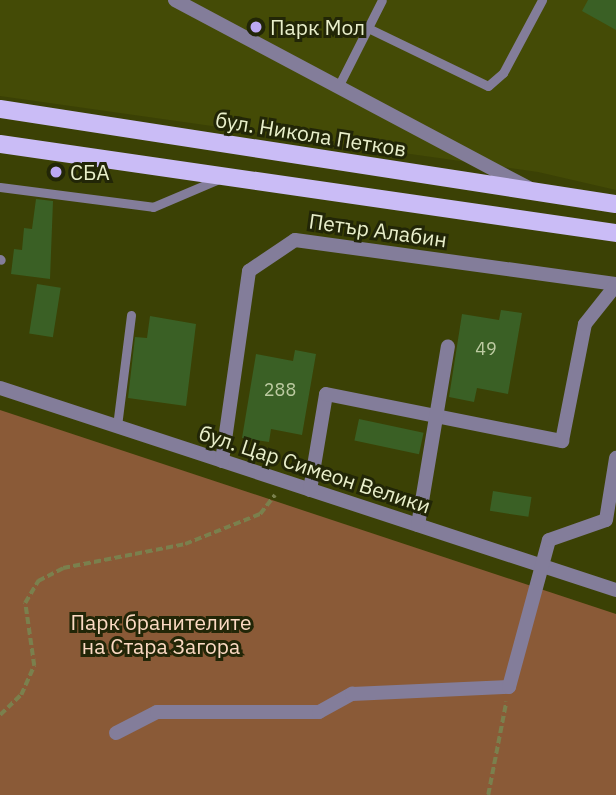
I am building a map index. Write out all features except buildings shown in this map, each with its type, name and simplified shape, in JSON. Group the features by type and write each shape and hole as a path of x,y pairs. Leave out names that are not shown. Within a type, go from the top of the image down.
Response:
{"main road":[{"name":"бул. Никола Петков","path":"0,109 616,204"},
{"path":"0,144 616,233"}],"street":[{"path":"175,0 536,192"},
{"name":"Петър Алабин","path":"222,461 249,271 295,240 616,285"},
{"path":"310,489 326,394 436,418 562,440 585,324 616,285"},
{"path":"418,525 449,346"},
{"name":"бул. Цар Симеон Велики","path":"0,388 616,590"},
{"path":"116,733 158,712 319,712 352,694 509,687 538,564 549,540 611,521 616,458"}],"lane":[{"path":"338,87 382,0"},
{"path":"368,28 488,86 503,73 542,0"},
{"path":"0,187 153,207 225,177"},
{"path":"117,426 131,315"}],"path":[{"path":"0,715 21,695 34,666 25,603 38,581 63,568 185,544 260,514 285,481"},
{"path":"488,795 509,687"}],"shaded area":[{"path":"0,0 616,0 616,190 538,172 0,96"}],"green space":[{"name":"Парк бранителите на Стара Загора","path":"0,410 616,614 616,795 0,795"}],"place":[{"name":"Парк Мол","path":"256,27"},
{"name":"СБА","path":"56,172"}]}
